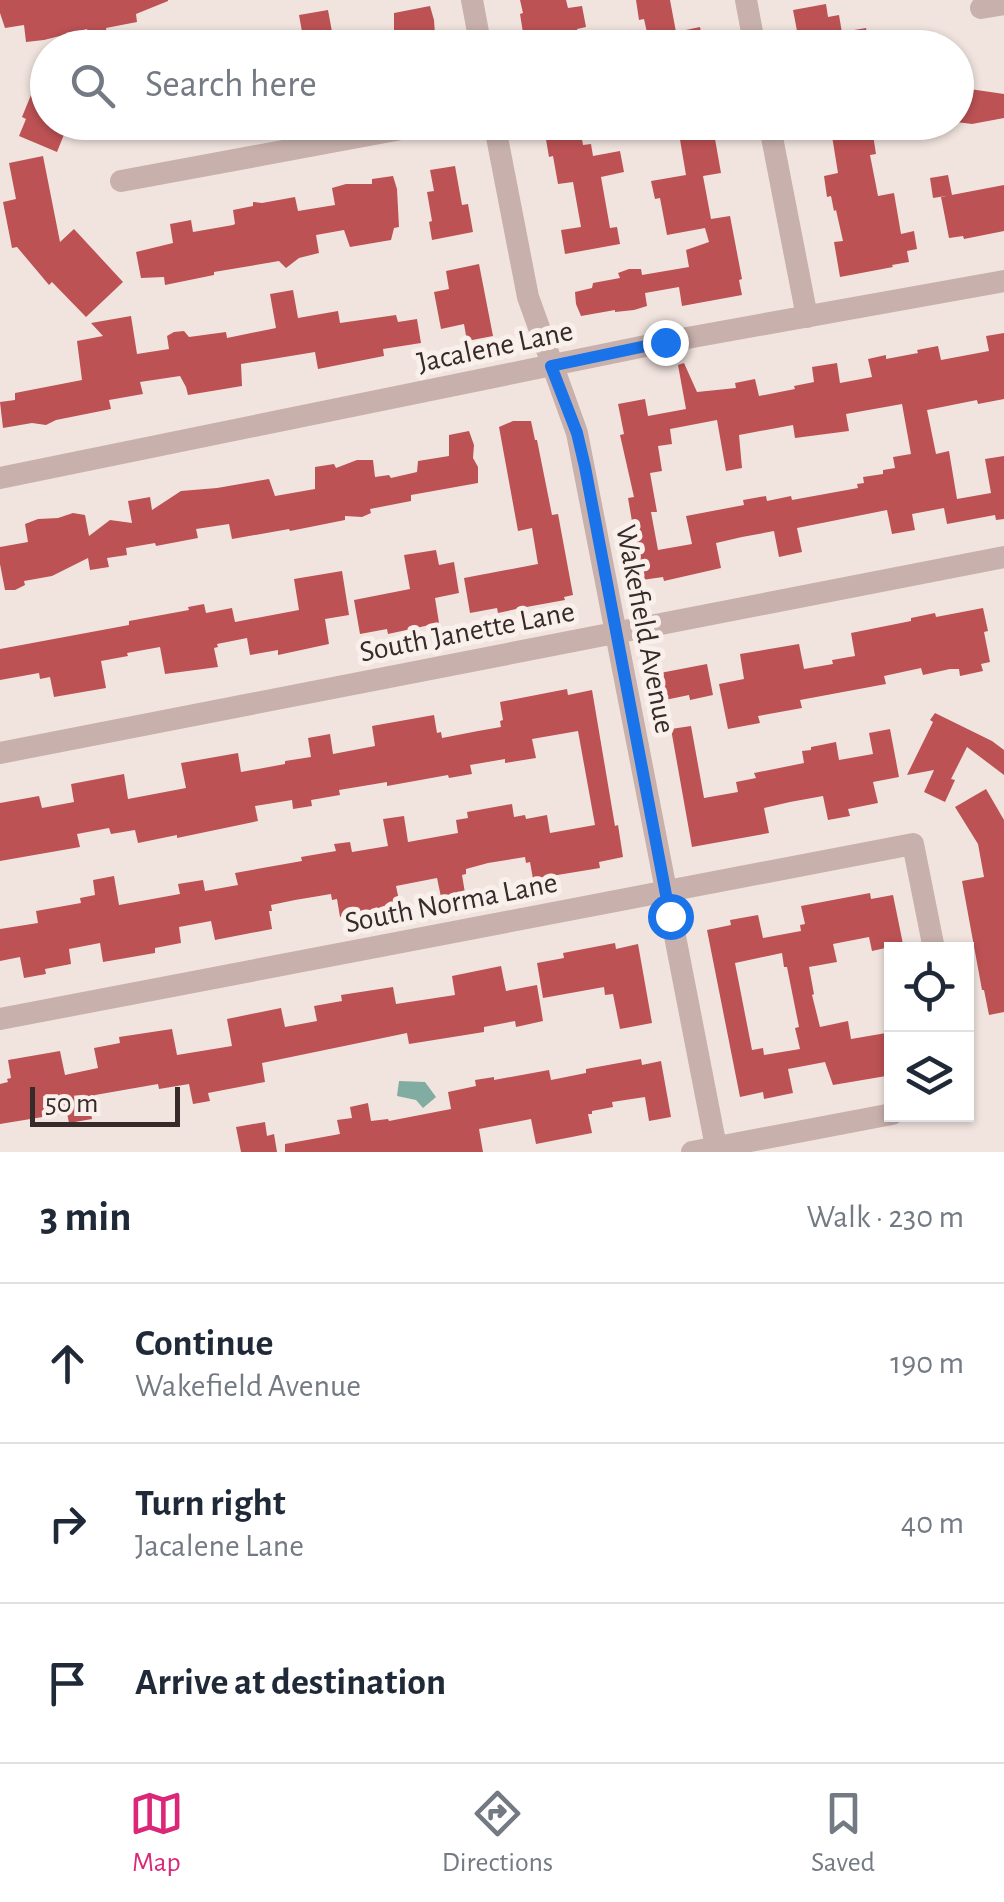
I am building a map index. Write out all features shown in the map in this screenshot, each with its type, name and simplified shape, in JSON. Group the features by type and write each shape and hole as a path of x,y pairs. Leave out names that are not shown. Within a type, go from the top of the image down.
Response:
{"street":[{"path":"472,0 478,30"},
{"path":"746,0 752,30"},
{"path":"122,181 342,140"},
{"name":"Wakefield Avenue","path":"497,140 528,297 577,433 716,1150"},
{"path":"773,140 807,317"},
{"name":"Jacalene Lane","path":"0,478 665,342 1004,281"},
{"name":"South Janette Lane","path":"0,753 1004,558"},
{"name":"South Norma Lane","path":"0,1019 914,844 932,942"},
{"path":"692,1152 884,1116"}],"water":[{"path":"399,1081 425,1082 436,1097 423,1108 416,1100 397,1096"}],"building":[{"path":"0,0 168,0 136,14 137,22 106,30 30,30 30,42 26,42 24,25 5,28"},
{"path":"520,0 566,0 568,8 582,6 586,27 523,30"},
{"path":"636,0 670,0 676,30 646,30 644,19 639,20"},
{"path":"826,4 828,17 839,15 842,30 797,30 793,10"},
{"path":"430,6 435,30 394,30 394,13"},
{"path":"328,10 332,30 302,30 299,15"},
{"path":"974,90 1004,94 1004,118 974,124"},
{"path":"30,97 30,140 62,140 57,152 19,136 26,119 22,117"},
{"path":"546,140 582,140 583,145 591,144 593,156 620,151 624,172 601,177 610,228 617,227 620,244 565,254 561,230 581,227 573,182 558,184 553,156 549,157"},
{"path":"680,140 715,140 721,173 703,176 711,219 730,216 742,295 682,306 679,287 645,293 647,306 634,310 581,316 575,292 592,288 593,283 620,278 618,273 629,269 641,269 642,275 689,267 686,250 709,242 705,228 667,235 660,198 655,199 651,181 686,175"},
{"path":"833,140 874,140 876,154 870,155 878,196 894,193 901,234 914,231 917,249 907,251 909,262 840,277 834,242 843,241 831,196 827,197 824,176 838,173"},
{"path":"43,156 60,242 74,229 123,282 86,317 52,282 49,285 17,247 12,248 3,202 16,199 9,163"},
{"path":"455,166 462,205 468,204 473,232 432,240 427,192 434,191 430,170"},
{"path":"948,175 952,195 933,198 930,178"},
{"path":"393,176 399,227 394,228 391,240 350,247 344,230 316,235 319,253 299,258 286,268 279,261 165,285 164,277 141,278 136,252 173,243 170,224 191,220 193,232 233,225 233,210 253,206 253,202 295,197 298,211 335,205 332,188 372,184 372,179"},
{"path":"1004,185 1004,231 949,238 941,197"},
{"path":"479,264 493,336 467,341 464,324 441,329 434,292 449,289 446,271"},
{"path":"293,290 298,318 338,311 340,323 396,315 398,322 417,319 421,343 383,349 384,356 318,369 315,352 241,364 242,386 188,395 180,376 140,382 143,394 109,400 111,409 46,425 3,428 0,402 15,400 15,393 82,380 77,341 103,336 91,323 131,316 137,354 169,349 167,336 174,332 184,331 189,337 226,332 227,338 276,328 270,294"},
{"path":"1004,333 1004,399 927,410 936,454 949,451 957,499 991,493 985,459 1004,456 1004,519 996,520 995,515 947,524 944,508 912,514 915,530 892,534 887,510 797,528 802,552 779,557 774,531 716,543 721,568 664,581 663,577 642,580 628,498 634,497 620,435 624,434 618,404 645,399 648,416 686,409 678,365 684,363 697,392 736,388 735,383 755,379 759,396 814,382 812,367 837,363 840,383 872,377 868,359 886,355 886,359 938,346 941,360 989,351 986,336","holes":["902,404 911,454 893,457 895,468 863,477 864,483 857,484 858,488 792,500 791,496 767,501 766,496 743,500 744,505 686,516 692,544 658,550 651,512 657,512 650,473 662,471 658,446 672,444 670,429 717,420 726,471 742,468 739,435 793,425 795,438 849,431 846,414"]},
{"path":"513,421 531,421 552,515 558,514 573,595 498,613 497,608 470,613 464,578 538,564 532,528 518,531 499,427"},
{"path":"469,431 478,483 411,495 411,501 370,509 371,513 362,517 345,516 345,520 290,531 232,539 229,524 196,529 198,538 126,548 127,555 107,558 109,567 90,570 88,558 52,576 24,581 25,585 15,590 5,590 0,547 28,542 25,524 38,519 73,513 85,515 89,536 110,520 132,523 128,501 150,497 152,510 181,491 269,479 275,496 315,489 315,467 334,464 336,468 357,460 373,460 375,477 391,478 417,472 418,461 449,456 449,435"},
{"path":"436,550 439,565 454,562 459,593 435,598 439,623 388,634 387,629 360,634 354,600 410,589 404,555"},
{"path":"342,571 349,615 325,619 329,644 278,655 278,650 250,655 247,638 217,644 214,648 218,667 165,674 160,647 127,653 128,656 101,661 106,688 54,697 50,677 40,679 39,673 0,680 0,649 129,625 129,621 204,604 206,613 232,608 235,622 299,610 294,579"},
{"path":"983,608 990,662 981,664 983,671 960,676 959,669 950,669 923,675 921,668 884,676 886,684 800,700 802,708 758,716 760,723 728,729 719,684 744,679 740,654 799,644 804,669 833,664 832,660 855,656 851,633 935,613 936,617"},
{"path":"707,664 713,695 665,700 660,673"},
{"path":"567,689 568,695 592,690 623,857 599,862 600,868 533,879 525,857 488,863 466,869 462,875 465,893 441,897 437,878 396,886 400,905 340,917 337,899 332,900 331,894 295,900 271,905 272,929 215,940 211,921 179,927 181,943 155,948 155,953 103,962 100,943 69,949 71,964 24,978 20,957 0,961 0,929 38,923 36,911 81,903 80,898 95,895 93,880 114,876 119,905 180,894 178,884 203,880 205,891 238,885 235,873 336,851 334,844 350,842 352,852 388,846 383,819 404,816 408,842 458,833 456,820 468,818 467,812 512,804 514,817 547,815 550,833 595,825 578,731 532,739 536,758 470,765 472,774 339,790 340,795 311,800 312,806 293,809 292,800 255,806 258,821 177,838 138,843 135,830 111,834 109,828 77,834 80,847 0,861 0,803 39,796 42,808 74,802 71,784 124,774 128,799 186,788 181,763 238,753 241,772 285,764 311,757 308,738 330,734 333,754 375,746 372,726 434,715 437,733 441,732 442,738 501,727 500,702"},
{"path":"935,713 1004,750 1004,775 967,747 945,802 924,792 934,770 907,775"},
{"path":"691,726 704,798 738,792 736,782 756,778 754,773 804,763 802,751 811,747 836,742 839,760 873,754 869,733 890,729 899,777 873,782 878,803 848,809 850,816 828,820 823,796 790,802 764,808 769,833 692,847 671,729"},
{"path":"986,789 1004,820 1004,1012 989,1015 982,990 962,881 984,877 978,844 955,807"},
{"path":"870,893 871,899 893,895 903,942 884,942 884,948 872,951 869,937 833,944 837,962 809,967 820,1027 848,1021 851,1039 884,1033 884,1076 833,1085 825,1062 788,1069 793,1093 764,1099 763,1092 740,1097 707,930 731,925 730,920 758,915 763,938 801,931 800,925 805,924 801,906","holes":["782,953 800,1049 764,1055 763,1048 752,1050 735,963"]},
{"path":"615,943 616,949 638,944 652,1023 620,1029 613,994 605,995 604,987 543,998 537,963 564,958 563,953"},
{"path":"501,966 506,991 537,985 543,1021 516,1027 515,1021 484,1027 484,1032 409,1044 407,1033 262,1063 265,1082 208,1093 210,1101 193,1104 189,1084 159,1089 158,1084 95,1095 96,1102 89,1103 92,1119 69,1123 67,1113 0,1124 0,1084 11,1078 8,1060 60,1051 65,1075 98,1068 94,1048 120,1043 119,1037 172,1029 177,1055 232,1046 227,1019 281,1008 285,1027 317,1021 314,1006 342,1001 341,995 393,987 396,1004 455,995 452,976"},
{"path":"641,1059 642,1065 661,1061 671,1117 649,1121 645,1097 612,1102 613,1107 592,1111 588,1114 592,1133 536,1144 531,1119 479,1129 483,1152 285,1152 285,1144 340,1134 337,1120 352,1118 350,1107 368,1103 371,1121 389,1121 451,1109 448,1092 476,1086 475,1080 549,1070 551,1080"},
{"path":"265,1122 267,1136 274,1134 277,1152 241,1152 236,1127"}],"route":[{"path":"665,342 551,366 568,406 585,467 670,916"}]}
